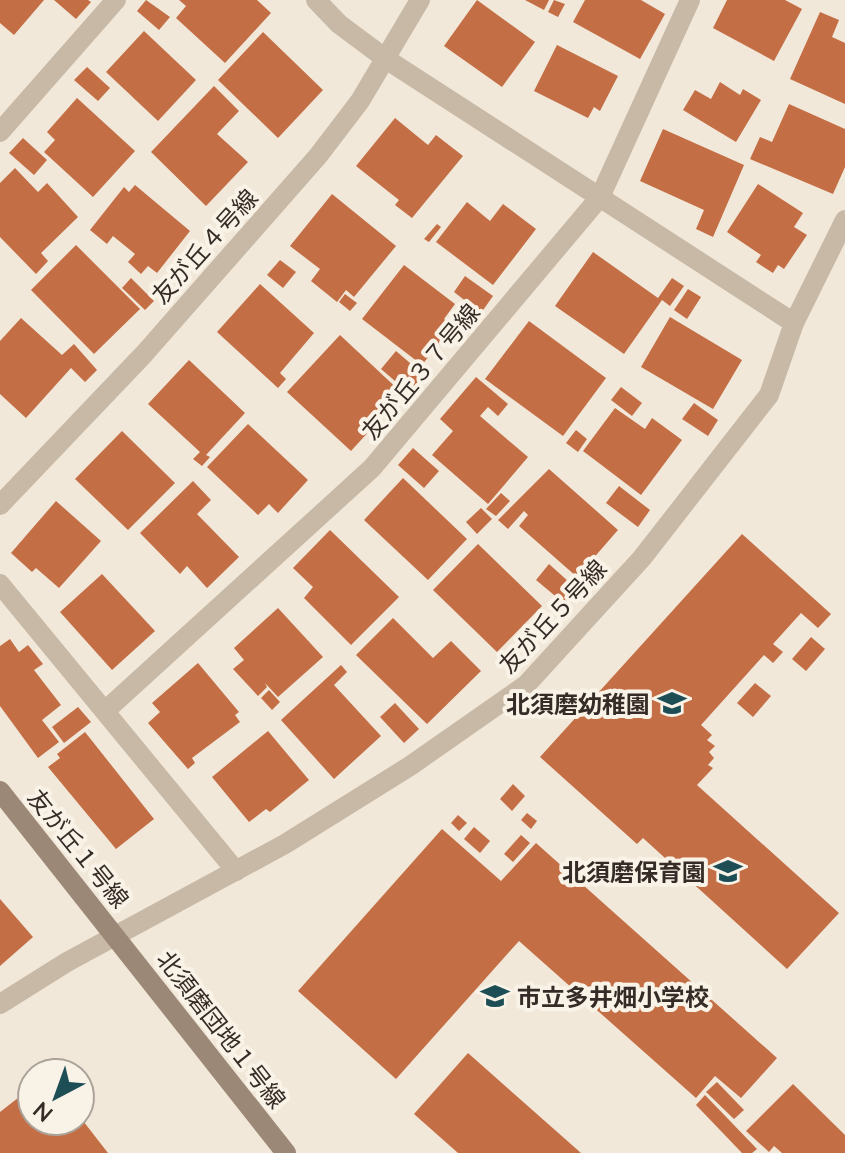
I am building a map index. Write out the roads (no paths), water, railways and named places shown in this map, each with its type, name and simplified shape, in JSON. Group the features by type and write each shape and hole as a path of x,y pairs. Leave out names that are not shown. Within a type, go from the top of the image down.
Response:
{"street":[{"path":"0,132 116,0"},
{"path":"316,0 339,24 386,59 794,323"},
{"name":"友が丘４号線","path":"0,505 144,354 318,156 360,101 420,0"},
{"name":"友が丘３７号線","path":"105,711 372,468 600,197 690,0"},
{"name":"友が丘５号線","path":"0,1004 236,871 410,766 526,685 642,558 769,395 794,323 845,220"},
{"path":"0,584 236,871"},
{"name":"友が丘１号線","path":"0,791 117,937"},
{"name":"北須磨団地１号線","path":"117,937 286,1153"}],"place":[{"name":"北須磨幼稚園","path":"672,703"},
{"name":"北須磨保育園","path":"728,871"},
{"name":"市立多井畑小学校","path":"495,996"}]}
